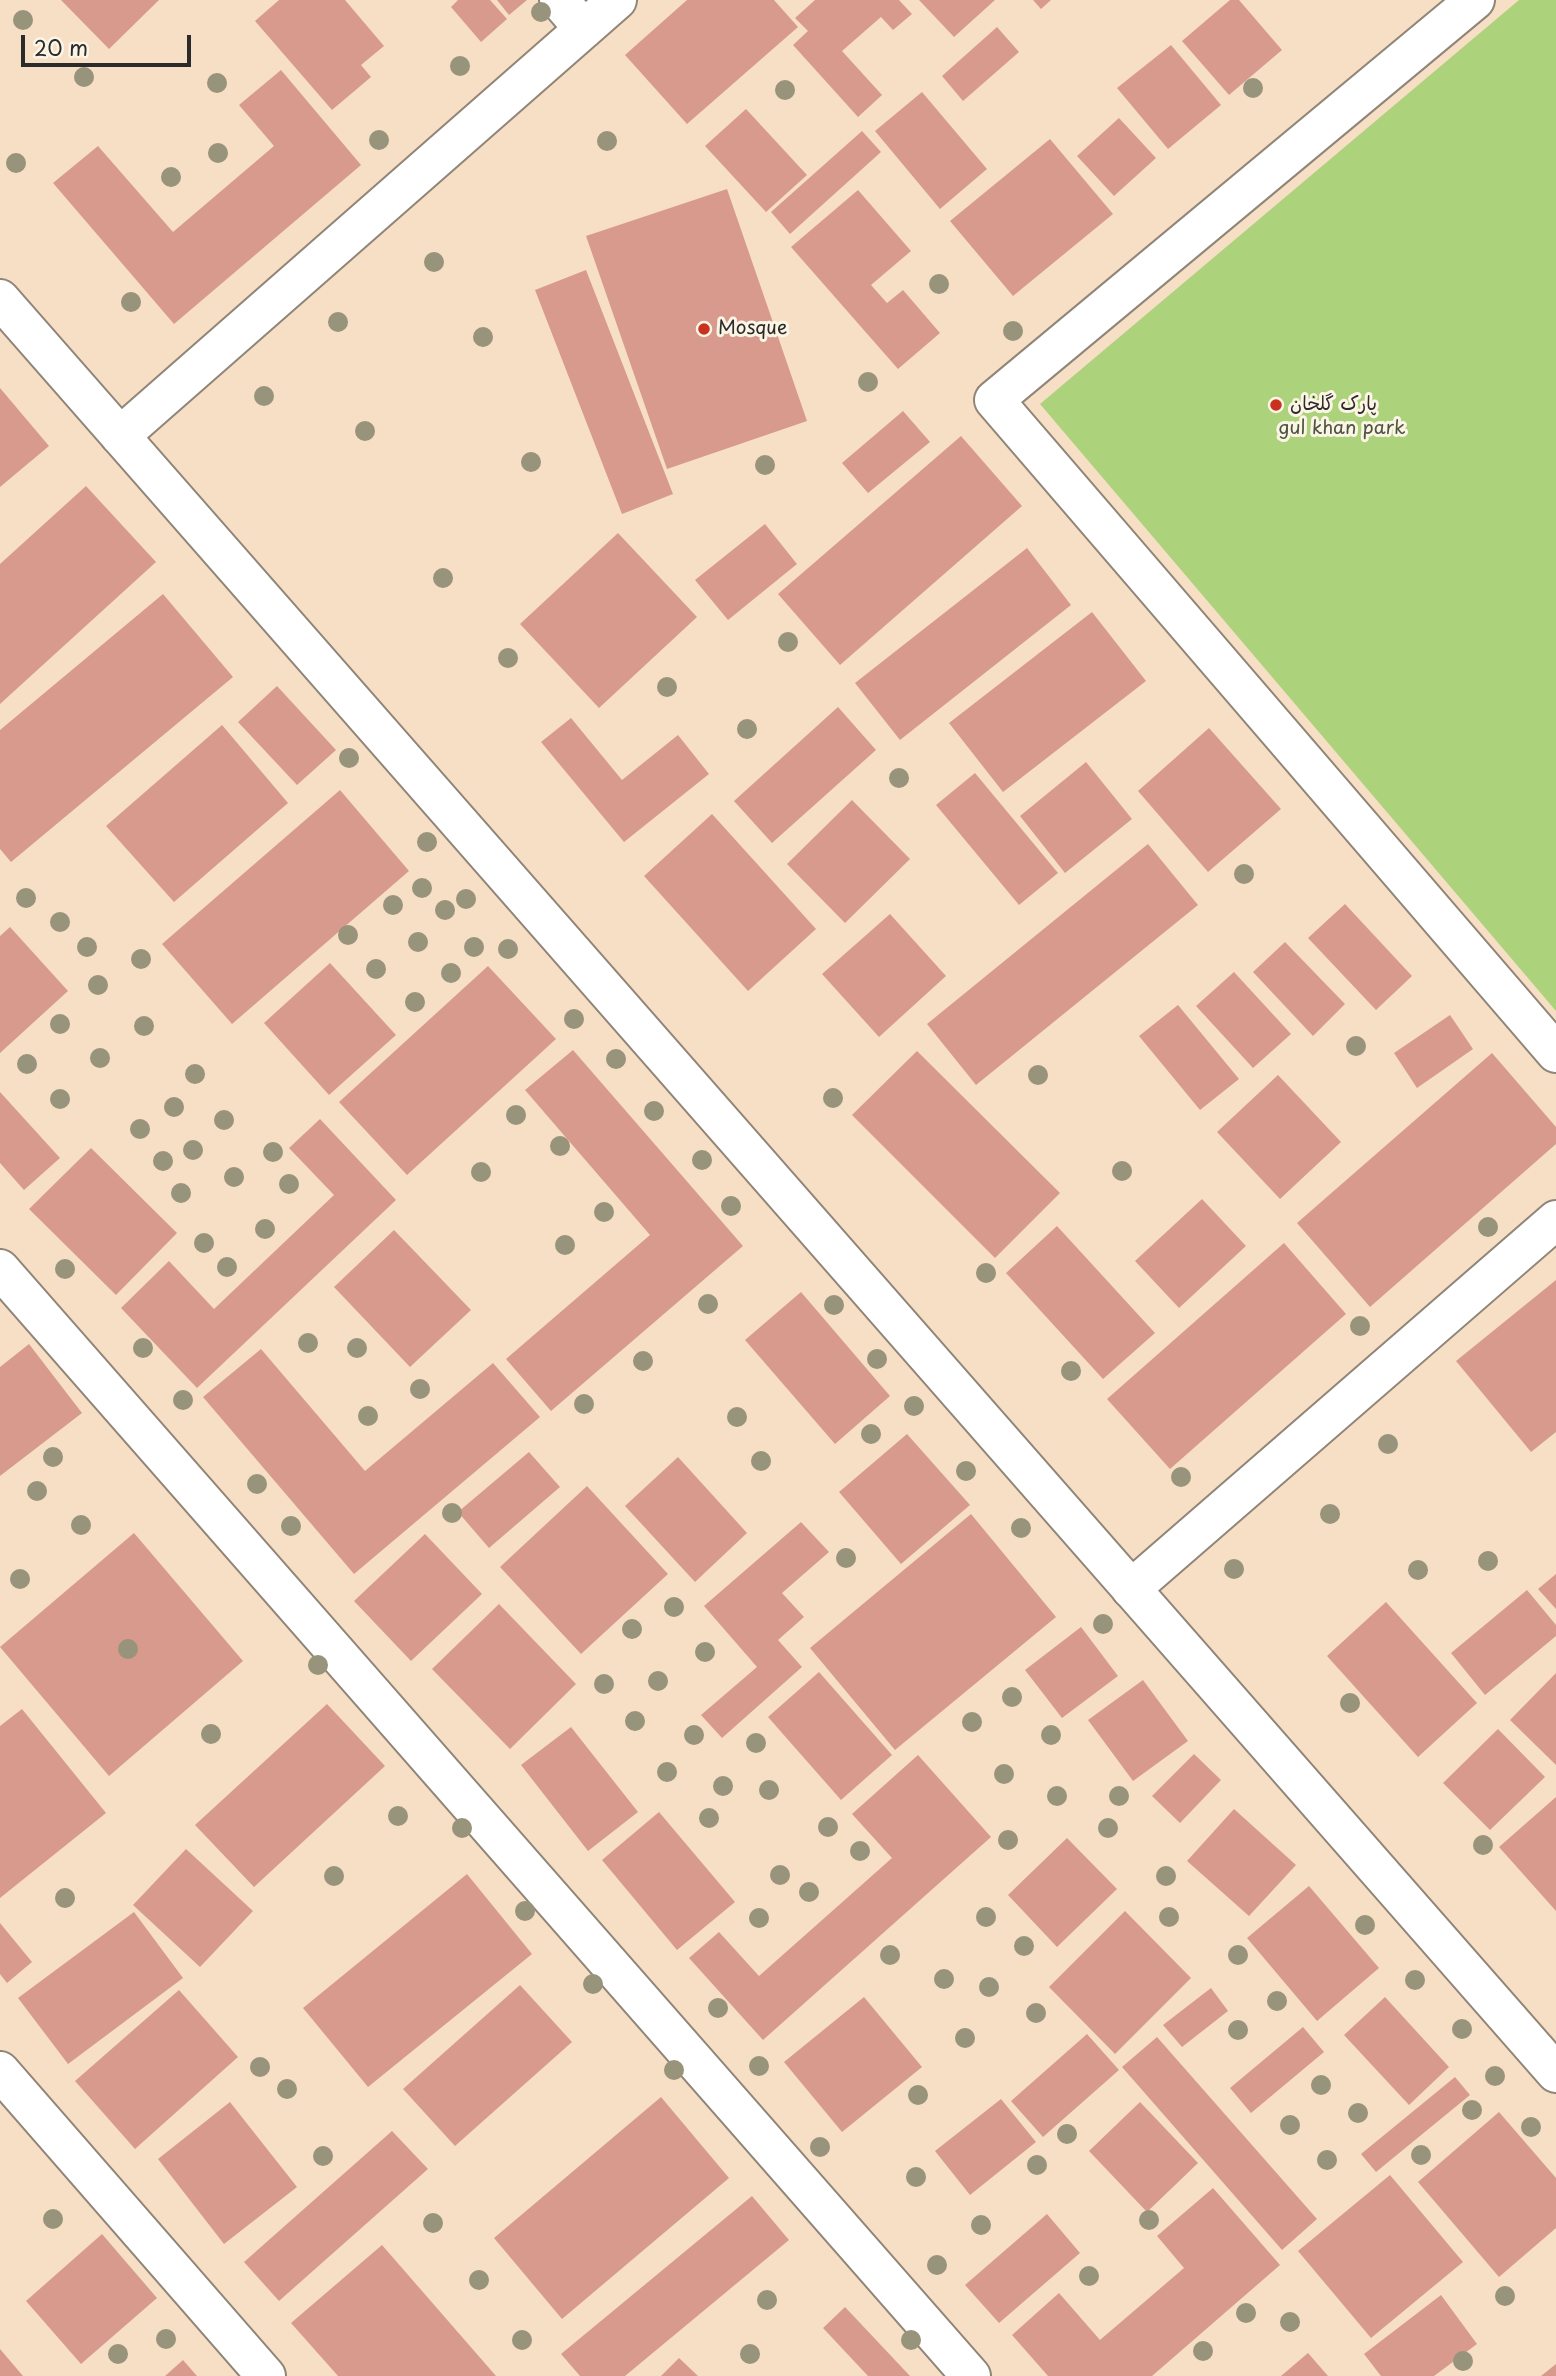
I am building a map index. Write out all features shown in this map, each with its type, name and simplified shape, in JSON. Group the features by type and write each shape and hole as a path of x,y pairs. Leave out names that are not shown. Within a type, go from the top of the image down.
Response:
{"street":[{"path":"559,0 584,29"},
{"path":"120,436 617,0"},
{"path":"1475,0 994,400 1556,1053"},
{"path":"0,299 1556,2073"},
{"path":"1131,1589 1556,1220"},
{"path":"0,1269 971,2376"},
{"path":"0,2071 266,2376"}],"green space":[{"name":"gul khan park","path":"1519,0 1556,0 1556,1011 1040,404"}],"building":[{"path":"61,0 159,0 109,49"},
{"path":"279,0 345,0 384,46 361,65 371,77 332,110 255,21"},
{"path":"458,0 490,0 507,19 481,42 451,7"},
{"path":"497,0 527,0 509,15"},
{"path":"687,0 774,0 798,27 687,124 625,55"},
{"path":"815,0 899,0 912,14 893,30 881,17 842,51 882,95 858,117 793,45 808,31 795,18"},
{"path":"919,0 995,0 954,37"},
{"path":"1033,0 1051,0 1041,9"},
{"path":"1230,0 1239,0 1282,50 1229,95 1182,41"},
{"path":"997,27 1019,52 963,101 942,76"},
{"path":"1171,45 1221,105 1168,149 1117,88"},
{"path":"281,70 361,165 174,324 53,183 98,146 173,232 274,146 239,105"},
{"path":"922,92 987,169 940,209 875,131"},
{"path":"746,109 807,175 766,212 705,146"},
{"path":"1119,118 1156,158 1114,196 1077,156"},
{"path":"862,131 881,152 790,234 771,212"},
{"path":"1050,139 1113,214 1013,296 950,221"},
{"path":"727,189 807,421 667,469 586,236"},
{"path":"858,190 911,251 871,285 887,303 903,290 940,333 898,369 791,247"},
{"path":"586,270 673,494 622,514 535,290"},
{"path":"0,388 49,446 0,487"},
{"path":"903,411 930,442 868,493 842,463"},
{"path":"961,436 1022,506 840,665 778,594"},
{"path":"86,486 156,562 0,704 0,564"},
{"path":"765,524 797,564 728,620 695,580"},
{"path":"618,533 697,617 599,708 520,624"},
{"path":"1027,548 1071,605 900,740 855,683"},
{"path":"163,594 233,677 11,862 0,849 0,730"},
{"path":"1092,612 1146,681 1003,792 949,723"},
{"path":"277,686 336,750 297,785 238,722"},
{"path":"838,707 876,750 772,843 734,801"},
{"path":"571,718 622,780 678,735 709,774 624,842 541,742"},
{"path":"222,725 288,803 174,902 106,826"},
{"path":"1209,728 1281,809 1208,872 1138,791"},
{"path":"1086,762 1132,819 1065,873 1020,816"},
{"path":"975,773 1058,873 1019,905 936,805"},
{"path":"340,790 409,871 232,1024 162,944"},
{"path":"852,800 910,859 845,923 787,864"},
{"path":"712,814 816,929 748,991 644,876"},
{"path":"1148,844 1198,905 976,1085 927,1024"},
{"path":"1345,904 1412,976 1376,1010 1308,938"},
{"path":"890,914 946,976 879,1037 822,974"},
{"path":"10,927 68,991 0,1053 0,936"},
{"path":"1285,942 1345,1004 1313,1036 1253,972"},
{"path":"330,963 396,1035 329,1095 264,1023"},
{"path":"488,966 556,1039 407,1175 339,1102"},
{"path":"1234,972 1291,1034 1253,1068 1196,1006"},
{"path":"1178,1005 1239,1079 1200,1110 1139,1036"},
{"path":"1450,1015 1473,1049 1417,1088 1394,1053"},
{"path":"573,1050 743,1246 551,1411 506,1359 650,1235 525,1090"},
{"path":"917,1051 1060,1193 995,1258 852,1115"},
{"path":"1492,1053 1556,1127 1556,1144 1370,1307 1297,1223"},
{"path":"1278,1075 1341,1142 1280,1199 1217,1132"},
{"path":"0,1092 60,1158 24,1190 0,1163"},
{"path":"320,1119 396,1200 197,1388 121,1308 169,1261 214,1309 334,1195 289,1148"},
{"path":"91,1148 177,1233 116,1295 29,1209"},
{"path":"1202,1199 1246,1246 1179,1308 1135,1261"},
{"path":"1057,1226 1155,1333 1103,1379 1006,1273"},
{"path":"394,1230 471,1310 410,1367 334,1287"},
{"path":"1284,1243 1346,1314 1170,1469 1107,1399"},
{"path":"1556,1280 1556,1432 1531,1452 1456,1361"},
{"path":"801,1292 890,1396 835,1444 745,1340"},
{"path":"29,1344 82,1413 0,1476 0,1367"},
{"path":"261,1349 365,1471 493,1363 540,1417 354,1574 203,1397"},
{"path":"907,1434 970,1505 901,1564 839,1492"},
{"path":"529,1452 560,1487 489,1548 458,1512"},
{"path":"678,1457 747,1533 695,1582 625,1506"},
{"path":"587,1486 668,1574 581,1654 500,1567"},
{"path":"971,1514 1056,1617 895,1750 810,1648"},
{"path":"801,1522 829,1552 782,1593 804,1617 778,1640 802,1667 722,1738 701,1715 757,1667 704,1606"},
{"path":"134,1533 243,1661 109,1776 0,1647"},
{"path":"425,1534 482,1594 411,1661 354,1601"},
{"path":"1556,1574 1556,1609 1538,1589"},
{"path":"1527,1590 1556,1625 1556,1636 1485,1695 1451,1653"},
{"path":"1386,1602 1477,1703 1418,1757 1327,1656"},
{"path":"499,1604 576,1684 510,1749 432,1669"},
{"path":"1081,1627 1118,1676 1062,1718 1025,1670"},
{"path":"819,1672 892,1755 841,1800 768,1717"},
{"path":"1556,1673 1556,1765 1510,1720"},
{"path":"1143,1680 1188,1741 1133,1781 1088,1720"},
{"path":"327,1704 385,1766 254,1887 195,1825"},
{"path":"22,1709 106,1813 0,1898 0,1726"},
{"path":"571,1727 638,1812 588,1851 521,1765"},
{"path":"1498,1729 1545,1777 1490,1830 1443,1783"},
{"path":"1194,1754 1221,1780 1180,1823 1152,1796"},
{"path":"918,1755 991,1837 763,2040 689,1958 719,1932 759,1976 892,1858 852,1814"},
{"path":"1556,1797 1556,1911 1499,1847"},
{"path":"1234,1809 1296,1865 1249,1916 1187,1861"},
{"path":"659,1812 735,1902 677,1950 602,1860"},
{"path":"1067,1838 1117,1889 1057,1947 1008,1895"},
{"path":"186,1849 253,1911 200,1967 133,1905"},
{"path":"467,1874 532,1954 368,2087 303,2008"},
{"path":"1309,1886 1379,1968 1317,2021 1247,1938"},
{"path":"1125,1911 1191,1978 1115,2054 1049,1987"},
{"path":"134,1912 183,1978 68,2064 18,1998"},
{"path":"0,1923 32,1962 7,1983 0,1974"},
{"path":"520,1985 572,2042 455,2146 403,2089"},
{"path":"1211,1988 1228,2011 1182,2047 1163,2025"},
{"path":"179,1990 238,2057 135,2149 75,2081"},
{"path":"864,1997 922,2067 842,2132 784,2062"},
{"path":"1385,1997 1449,2067 1409,2105 1344,2035"},
{"path":"1303,2027 1324,2052 1251,2113 1230,2088"},
{"path":"1087,2034 1119,2070 1043,2137 1011,2101"},
{"path":"1157,2037 1317,2219 1282,2250 1122,2067"},
{"path":"1455,2077 1470,2095 1376,2172 1361,2154"},
{"path":"661,2097 729,2178 562,2319 494,2238"},
{"path":"1001,2099 1036,2142 970,2195 935,2151"},
{"path":"230,2102 297,2187 224,2244 158,2159"},
{"path":"1140,2102 1198,2163 1147,2212 1089,2151"},
{"path":"1499,2112 1556,2178 1556,2228 1499,2277 1418,2182"},
{"path":"392,2131 428,2169 279,2301 244,2262"},
{"path":"1390,2175 1463,2262 1371,2338 1298,2251"},
{"path":"1213,2188 1280,2265 1152,2376 1048,2376 1012,2335 1059,2293 1100,2340 1184,2268 1157,2236"},
{"path":"752,2196 789,2240 625,2376 580,2376 561,2354"},
{"path":"1047,2214 1080,2253 999,2323 965,2285"},
{"path":"102,2234 157,2298 81,2364 26,2301"},
{"path":"382,2245 496,2376 338,2376 291,2323"},
{"path":"1441,2295 1477,2344 1434,2376 1381,2376 1364,2354"},
{"path":"845,2307 910,2376 868,2376 823,2328"},
{"path":"0,2349 23,2376 0,2376"},
{"path":"1308,2353 1328,2376 1281,2376"},
{"path":"679,2358 698,2376 661,2376"},
{"path":"183,2360 197,2376 165,2376"},
{"path":"1556,2364 1556,2376 1541,2376"}],"place":[{"name":"Mosque","path":"704,329"},
{"name":"پارک گلخان","path":"1276,405"}]}
